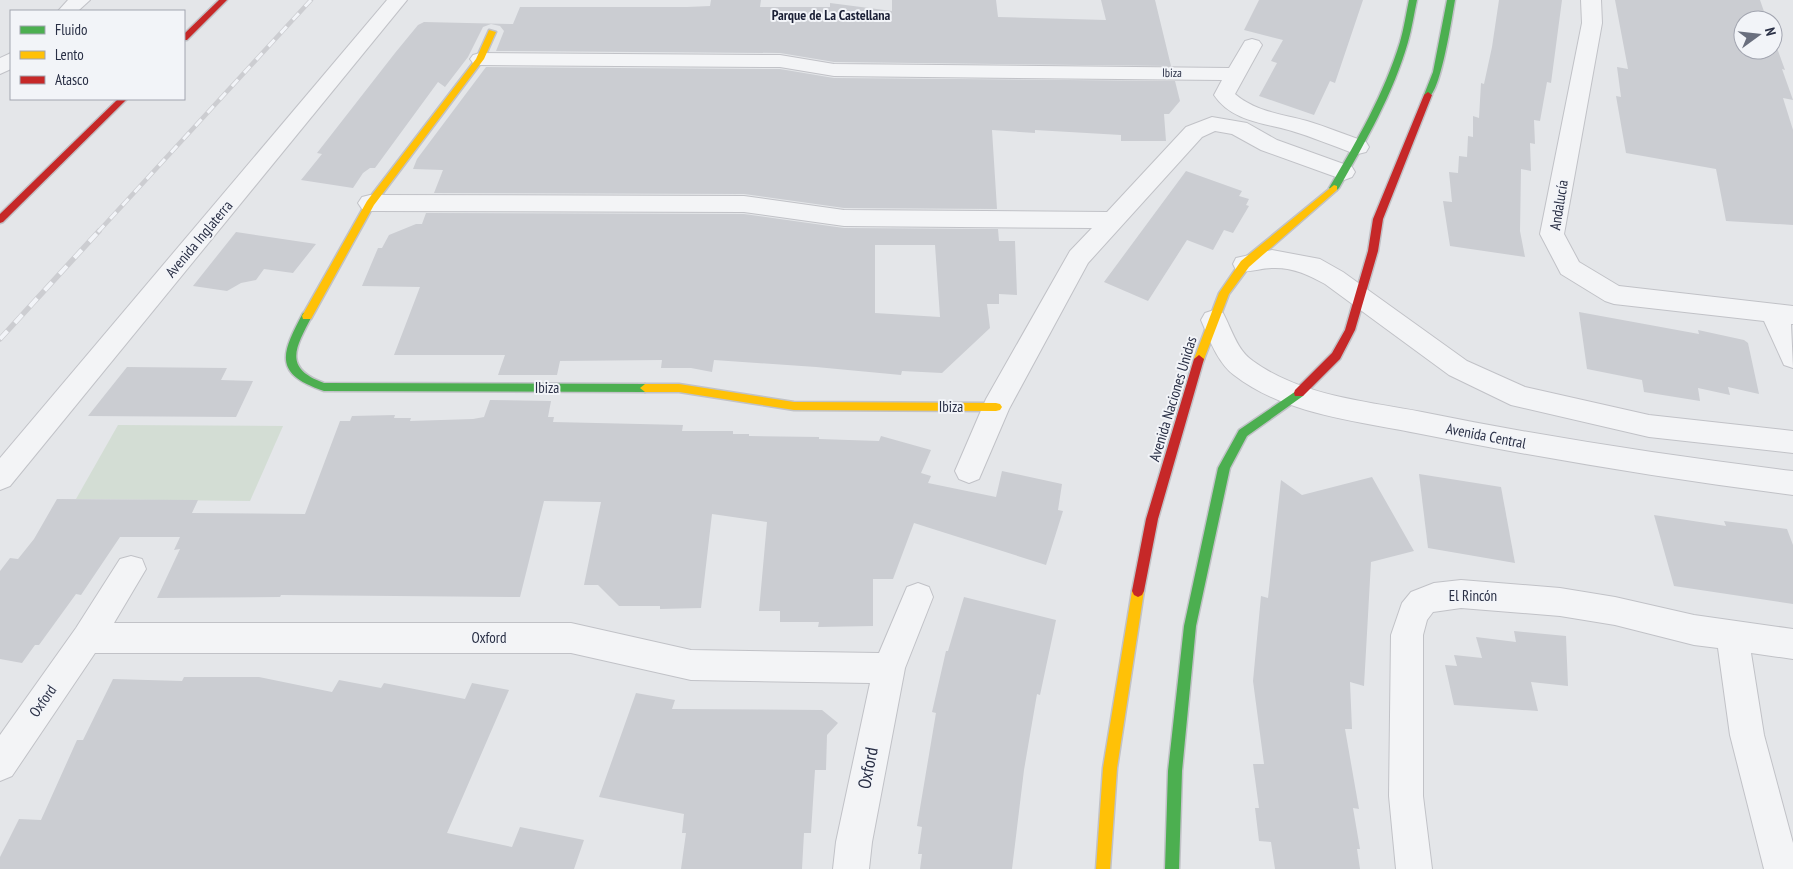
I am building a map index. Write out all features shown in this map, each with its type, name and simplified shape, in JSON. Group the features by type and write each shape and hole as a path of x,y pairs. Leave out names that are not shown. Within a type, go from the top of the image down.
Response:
{"street":[{"path":"68,10 80,0"},
{"path":"185,37 223,0"},
{"name":"Avenida Inglaterra","path":"0,478 397,0"},
{"name":"Avenida Naciones Unidas","path":"1103,869 1110,768 1122,682 1152,519 1196,368 1224,293 1246,264 1334,189 1358,147 1390,79 1404,42 1413,0"},
{"path":"1172,869 1175,771 1190,626 1224,468 1243,433 1297,395 1336,356 1350,330 1373,251 1378,218 1431,89 1446,34 1451,0"},
{"name":"Andalucía","path":"1591,0 1592,23 1552,234 1570,268 1614,295 1783,315 1793,358"},
{"name":"Ibiza","path":"492,32 480,59 370,203 296,336 290,351 293,372 308,384 324,387 679,388 794,406 996,407"},
{"path":"1252,45 1224,95 1247,113 1290,124 1358,147"},
{"path":"0,68 10,59"},
{"name":"Ibiza","path":"480,59 780,61 834,70 1236,74"},
{"path":"1390,79 1431,89"},
{"path":"0,220 121,100"},
{"path":"969,471 996,407 1079,257 1194,132 1212,124 1239,128 1269,145 1344,172"},
{"path":"370,203 744,204 844,218 1112,220"},
{"path":"1246,264 1272,259 1311,265 1458,368 1520,396 1649,426 1793,442"},
{"name":"Avenida Central","path":"1214,320 1228,349 1241,367 1263,381 1297,395 1370,413 1505,441 1793,483"},
{"name":"Oxford","path":"0,764 87,638 131,569"},
{"name":"El Rincón","path":"1414,869 1406,796 1407,635 1413,613 1422,602 1434,597 1461,594 1560,602 1614,611 1694,630 1793,644"},
{"name":"Oxford","path":"851,869 854,842 889,668 918,597"},
{"path":"1732,635 1747,735 1782,869"},
{"name":"Oxford","path":"87,638 571,638 690,665 889,668"}],"shaded area":[{"path":"118,425 283,426 250,501 76,499"}],"building":[{"path":"711,0 761,0 760,7 830,7 830,3 892,11 892,0 996,0 998,17 1106,20 1101,0 1155,0 1171,66 834,62 780,53 496,51 504,31 500,26 491,24 483,27 468,57 445,87 438,82 375,168 370,168 363,173 353,188 301,180 322,154 317,153 395,53 418,25 424,22 513,24 520,7 687,7 710,6"},
{"path":"1259,0 1363,0 1335,83 1330,81 1314,115 1259,96 1277,63 1271,61 1283,40 1244,30"},
{"path":"1499,0 1562,0 1551,83 1547,82 1540,121 1534,120 1535,144 1530,143 1531,171 1521,169 1520,231 1525,257 1450,246 1443,201 1452,202 1449,172 1458,173 1459,156 1467,157 1468,136 1473,137 1473,116 1479,118 1481,83 1484,84"},
{"path":"1615,0 1760,0 1764,10 1733,10 1733,60 1781,60 1785,70 1782,69 1793,100 1783,98 1793,130 1793,225 1726,221 1716,169 1626,153 1616,96 1621,97 1617,67 1628,69"},
{"path":"486,67 780,69 834,78 1175,81 1180,101 1169,114 1164,114 1166,141 1121,141 1121,135 1035,130 1035,133 992,130 997,209 844,208 744,194 434,193 443,170 413,169 417,159"},
{"path":"1186,171 1242,191 1239,196 1249,199 1246,205 1249,206 1233,233 1224,230 1213,250 1187,240 1148,301 1104,282"},
{"path":"426,213 744,214 844,228 998,229 999,241 1015,241 1017,295 999,294 999,304 987,304 990,328 942,373 902,371 901,375 714,360 712,372 691,368 661,368 662,360 560,361 557,375 498,375 505,355 394,355 420,287 362,286 378,248 382,248 389,235 416,224 422,224","holes":["875,245 935,245 940,317 875,313"]},
{"path":"236,232 316,244 293,273 264,269 256,280 241,283 227,291 193,286"},
{"path":"1579,312 1699,334 1698,330 1744,340 1748,343 1759,394 1728,387 1730,395 1698,388 1700,401 1644,392 1642,380 1587,369"},
{"path":"127,367 227,368 221,380 253,381 236,417 88,416"},
{"path":"490,400 551,401 548,417 554,417 553,422 683,425 682,431 733,431 733,434 749,434 749,436 819,437 819,439 879,441 881,436 931,450 921,473 931,476 928,483 996,497 1002,471 1062,484 1058,510 1063,511 1046,565 914,523 893,579 873,579 873,626 818,627 819,622 780,622 780,611 759,611 767,522 712,514 701,608 660,609 660,606 619,606 598,585 584,585 601,502 544,501 520,597 281,595 280,597 157,598 180,549 174,550 180,537 120,537 81,595 76,594 39,645 35,645 22,663 0,659 0,571 10,558 18,559 34,539 57,499 198,500 192,513 305,514 340,421 350,421 352,416 395,415 394,418 411,418 410,421 473,419 484,417"},
{"path":"1419,474 1501,487 1515,563 1428,548"},
{"path":"1372,477 1414,551 1371,562 1364,686 1350,682 1352,729 1345,729 1359,809 1353,808 1360,849 1357,849 1360,869 1275,869 1271,842 1259,841 1255,808 1259,808 1253,764 1264,764 1253,681 1261,596 1268,598 1281,480 1302,495"},
{"path":"1654,515 1726,526 1724,521 1787,529 1793,545 1793,604 1674,586"},
{"path":"964,597 1056,620 1040,695 1037,694 1024,770 1012,869 920,869 922,854 918,854 922,827 917,826 936,713 932,712 946,651 948,651"},
{"path":"1514,631 1566,636 1568,686 1531,682 1538,711 1454,705 1445,665 1457,666 1454,655 1482,658 1476,637 1516,642"},
{"path":"184,677 259,677 332,692 339,680 381,688 384,683 465,699 472,683 509,690 447,833 512,847 520,827 584,840 574,869 0,869 0,857 19,819 41,820 77,740 83,740 113,679 182,681"},
{"path":"636,693 675,700 672,709 822,710 838,723 827,735 826,770 815,770 811,833 804,833 802,869 681,869 686,833 682,833 684,814 599,797"}],"railway":[{"path":"98,232 311,0"},
{"path":"0,339 99,231"}],"traffic: fast":[{"path":"1334,188 1364,135 1391,80 1404,42 1413,0"},
{"path":"1428,95 1437,72 1451,0"},
{"path":"307,316 295,340 291,360 293,368 299,376 324,387 645,388"},
{"path":"1172,869 1175,771 1190,626 1224,468 1243,433 1299,393"}],"traffic: slow":[{"path":"307,316 370,203 480,59 492,32"},
{"path":"1199,359 1224,293 1245,264 1334,188"},
{"path":"645,388 679,388 794,406 996,407"},
{"path":"1103,869 1110,768 1138,591"}],"traffic: jam":[{"path":"185,37 223,0"},
{"path":"1299,393 1336,356 1350,330 1373,251 1378,219 1428,95"},
{"path":"0,220 122,100"},
{"path":"1138,591 1152,519 1199,359"}],"district":[{"name":"Parque de La Castellana","path":"831,15"}]}
